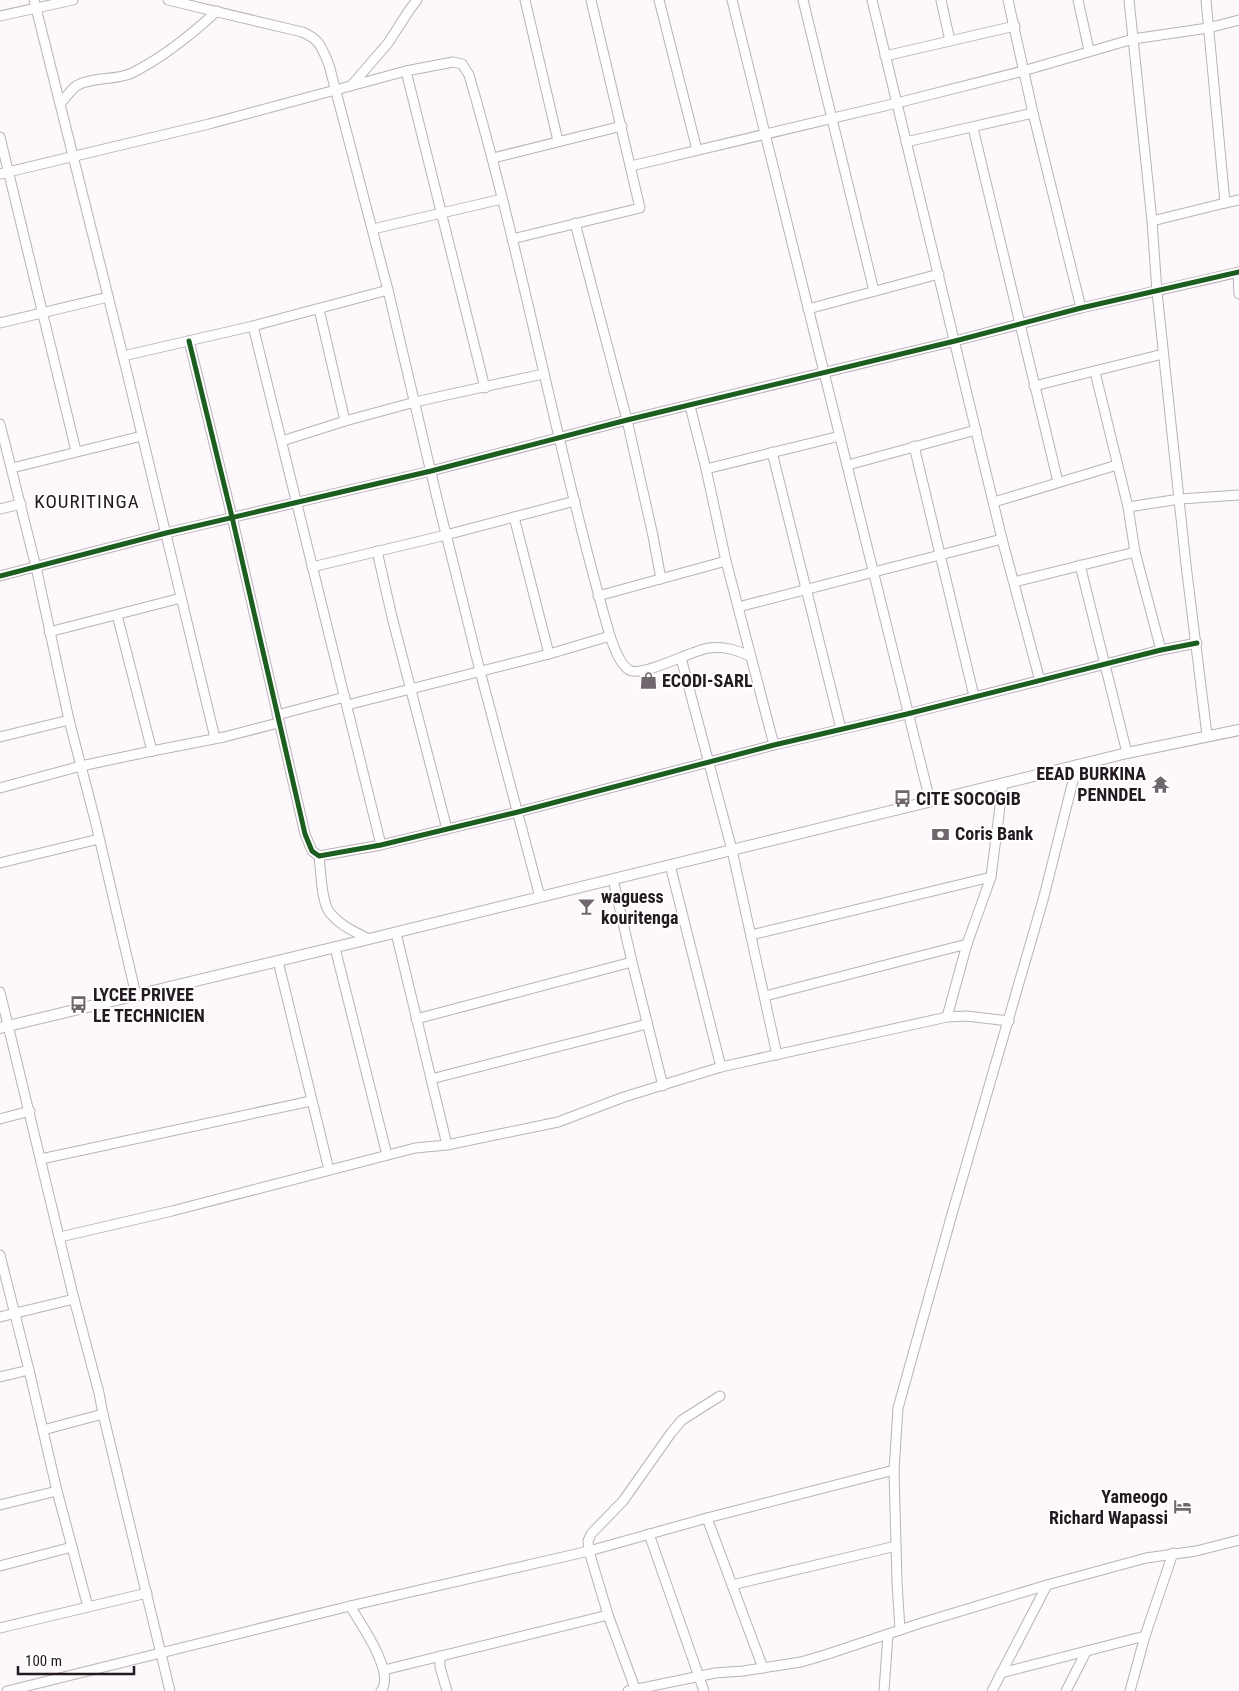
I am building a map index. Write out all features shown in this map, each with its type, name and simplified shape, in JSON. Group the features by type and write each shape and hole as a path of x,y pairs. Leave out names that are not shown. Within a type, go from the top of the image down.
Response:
{"street":[{"path":"0,16 35,4 73,0"},
{"path":"168,0 290,28 315,38 321,46 329,65 388,290 480,671 540,897"},
{"path":"351,87 388,43 417,0"},
{"path":"525,0 558,141"},
{"path":"512,240 640,208 591,0"},
{"path":"659,0 697,150"},
{"path":"732,0 930,801"},
{"path":"803,0 874,291"},
{"path":"872,0 1002,539 1040,680"},
{"path":"941,0 950,41"},
{"path":"1008,0 1023,71 1081,308"},
{"path":"1078,0 1089,50"},
{"path":"1129,0 1152,220 1157,292 1186,564 1207,735"},
{"path":"1206,0 1226,203"},
{"path":"35,4 74,156 215,738"},
{"path":"61,103 79,85 127,75 135,71 188,37 216,11"},
{"path":"631,166 897,103 1023,71 1089,50 1133,39 1208,28 1239,20"},
{"path":"885,56 1015,26"},
{"path":"4,173 209,124 406,71 453,62 462,64 469,75 494,158 543,374 598,596 610,636 623,664 634,672 681,658 700,650 718,647 730,648 750,656"},
{"path":"406,71 485,388"},
{"path":"906,142 1033,113"},
{"path":"494,158 622,126"},
{"path":"973,128 1058,482"},
{"path":"0,137 4,173 43,313 76,451"},
{"path":"373,230 502,199"},
{"path":"1152,220 1239,200"},
{"path":"575,223 628,420 661,579"},
{"path":"0,576 166,533 431,471 628,420 955,342 1081,308 1238,272 1239,294"},
{"path":"808,309 939,274"},
{"path":"123,356 253,326 388,290"},
{"path":"0,323 108,297"},
{"path":"319,309 345,421"},
{"path":"253,326 282,441 295,503 382,846"},
{"path":"189,341 232,517 305,834 312,851 319,856 382,846 709,761 907,714 1161,650 1197,643"},
{"path":"1034,386 1164,354"},
{"path":"1096,372 1128,507 1135,552 1161,650"},
{"path":"282,441 415,402 543,374"},
{"path":"690,406 726,561 774,745"},
{"path":"0,424 21,504 69,720 136,995"},
{"path":"848,465 976,430"},
{"path":"12,468 142,436"},
{"path":"706,469 840,436"},
{"path":"914,446 974,696"},
{"path":"772,452 841,729"},
{"path":"994,502 1117,465"},
{"path":"1128,507 1239,495"},
{"path":"312,567 446,535 575,501"},
{"path":"0,509 21,504"},
{"path":"514,517 549,654"},
{"path":"738,607 1002,539"},
{"path":"377,551 392,618 447,829"},
{"path":"1014,582 1135,552"},
{"path":"598,596 726,561"},
{"path":"1080,565 1127,752"},
{"path":"49,632 181,598"},
{"path":"117,614 152,751"},
{"path":"0,788 81,766 215,738 346,701 411,688 549,654 610,636"},
{"path":"681,658 732,850 777,1054"},
{"path":"0,737 69,720"},
{"path":"4,1027 369,940 1127,752 1239,730"},
{"path":"900,1630 894,1470 898,1408 952,1214 1046,892 1077,765"},
{"path":"947,1017 967,944 991,877 1002,783"},
{"path":"0,863 99,839"},
{"path":"319,856 325,904 329,912 345,927 369,940"},
{"path":"670,865 721,1067"},
{"path":"751,935 991,877"},
{"path":"613,879 647,1024 664,1086"},
{"path":"396,933 447,1145"},
{"path":"765,996 967,944"},
{"path":"335,948 387,1155"},
{"path":"278,961 311,1101 330,1170"},
{"path":"416,1019 632,962"},
{"path":"0,992 4,1027 30,1111 170,1691"},
{"path":"60,1237 416,1148 447,1145 558,1122 624,1097 721,1067 777,1054 947,1017 966,1016 1008,1021"},
{"path":"430,1079 647,1024"},
{"path":"41,1159 311,1101"},
{"path":"0,1119 30,1111"},
{"path":"0,1255 57,1491 88,1607"},
{"path":"0,1317 74,1299"},
{"path":"0,1377 29,1370"},
{"path":"720,1396 682,1420 623,1501 591,1534 588,1541 589,1551 608,1615 633,1690 699,1676 802,1662 1047,1585 1146,1558 1196,1551 1239,1540"},
{"path":"43,1430 103,1414"},
{"path":"7,1691 350,1606 589,1551 707,1518 894,1470"},
{"path":"0,1505 57,1491"},
{"path":"707,1518 763,1668"},
{"path":"649,1534 704,1691"},
{"path":"732,1585 896,1546"},
{"path":"0,1566 72,1547"},
{"path":"1130,1691 1145,1636 1173,1553"},
{"path":"992,1691 1047,1585"},
{"path":"0,1628 147,1593"},
{"path":"350,1606 372,1642 384,1670 385,1681 381,1691"},
{"path":"384,1670 608,1615"},
{"path":"884,1691 888,1634"},
{"path":"1002,1673 1145,1636"},
{"path":"1066,1691 1086,1652"},
{"path":"440,1656 440,1667 447,1691"}],"cycle path":[{"path":"0,576 166,533 431,471 627,420 955,341 1081,308 1239,272"},
{"path":"189,341 232,517 305,834 312,851 319,856 381,845 518,812 774,745 907,714 1161,650 1197,643"}],"place":[{"name":"ECODI-SARL","path":"648,681"},
{"name":"EEAD BURKINA PENNDEL","path":"1160,784"},
{"name":"CITE SOCOGIB","path":"902,799"},
{"name":"Coris Bank","path":"941,834"},
{"name":"waguess kouritenga","path":"587,907"},
{"name":"LYCEE PRIVEE LE TECHNICIEN","path":"79,1005"},
{"name":"Yameogo Richard Wapassi","path":"1182,1507"}],"district":[{"name":"KOURITINGA","path":"87,501"}]}
